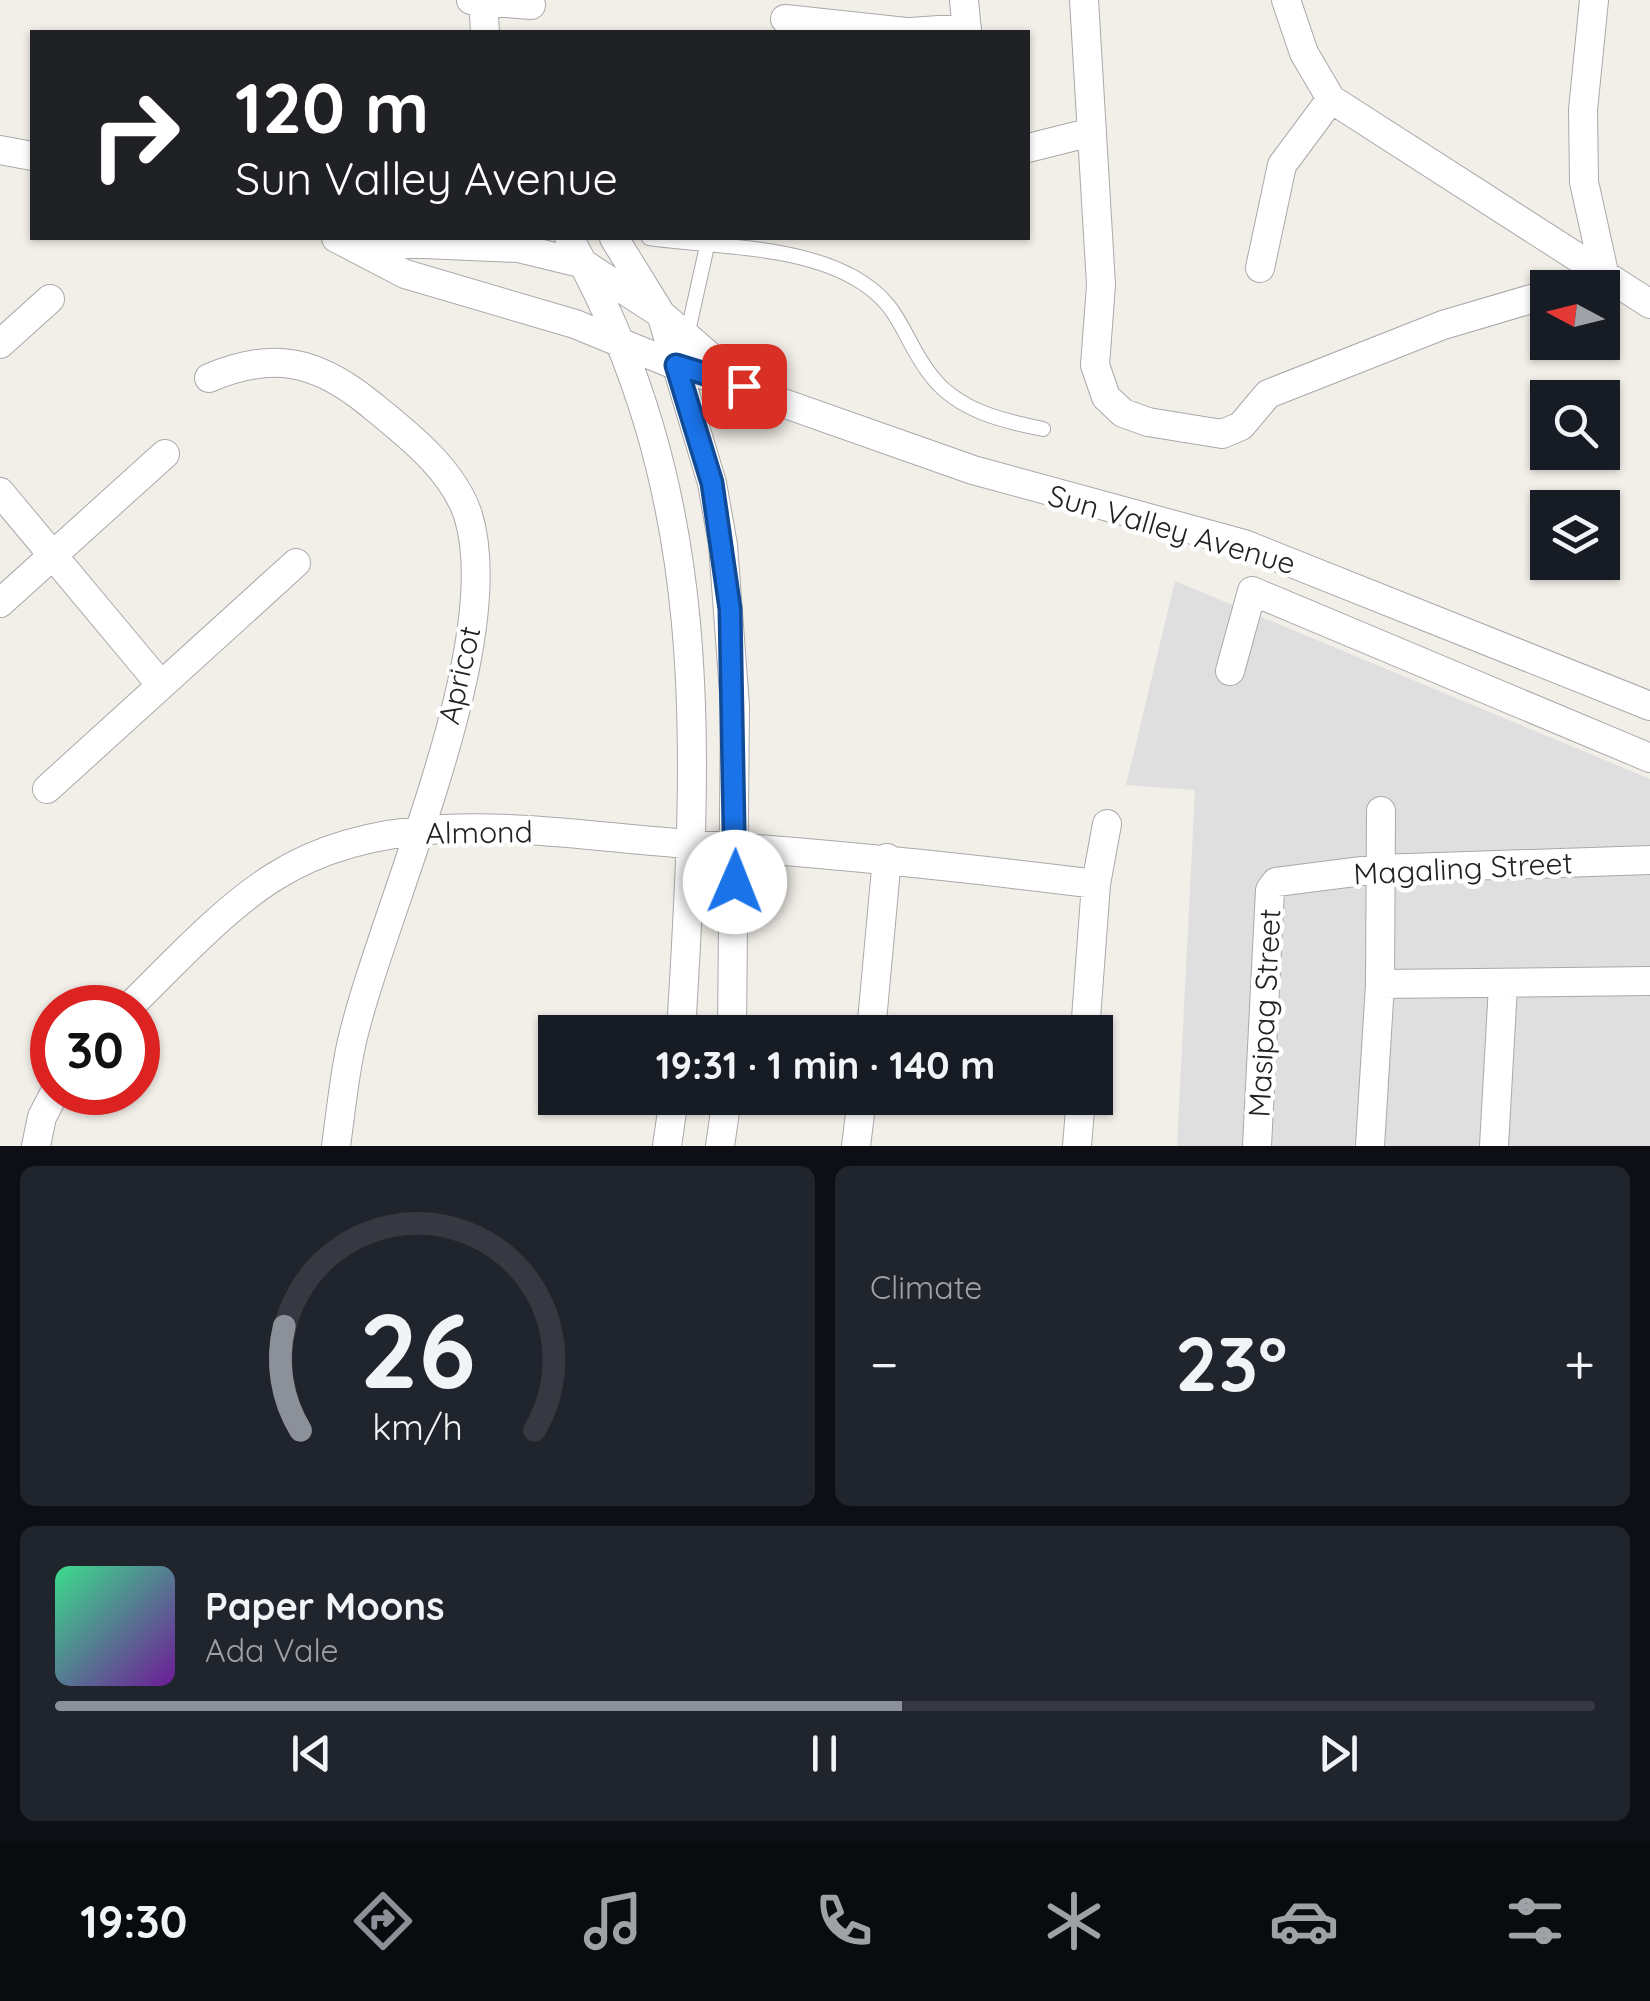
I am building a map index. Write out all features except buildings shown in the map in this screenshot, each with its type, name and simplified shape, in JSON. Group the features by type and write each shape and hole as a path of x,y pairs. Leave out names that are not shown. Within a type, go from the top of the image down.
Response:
{"street":[{"path":"1084,0 1101,285 1095,365 1106,396 1123,412 1148,422 1222,434 1241,426 1268,394 1443,325 1530,299"},
{"path":"1286,0 1304,54 1331,99 1593,270"},
{"path":"1594,0 1583,110 1584,182 1603,270"},
{"path":"485,30 479,1 532,13"},
{"path":"785,17 892,30"},
{"path":"918,30 966,20"},
{"path":"1260,268 1282,165 1331,99"},
{"path":"1030,148 1092,132"},
{"path":"0,150 30,156"},
{"name":"Sun Valley Avenue","path":"343,240 406,274 574,324 676,365 1058,497 1244,544 1650,706"},
{"name":"Sun Valley Avenue","path":"375,240 518,248 584,264 661,314 744,386"},
{"path":"569,240 623,344 668,488 679,548 692,688 692,844 682,1015"},
{"path":"615,240 661,314 712,483 723,545 734,650 732,1015"},
{"path":"1620,287 1650,304"},
{"path":"0,344 50,299"},
{"name":"Apricot","path":"209,378 265,359 334,379 405,433 448,477 468,515 478,592 461,685 352,1042 336,1146"},
{"path":"0,603 166,454"},
{"path":"0,492 161,685"},
{"path":"46,789 296,563"},
{"path":"1230,670 1252,591 1650,758"},
{"path":"1370,1146 1380,984 1381,811"},
{"path":"1086,1015 1096,884 1107,824"},
{"name":"Almond","path":"153,985 274,876 340,848 416,832 522,829 736,845 887,858 1096,884"},
{"path":"873,1015 887,858"},
{"name":"Magaling Street","path":"1276,882 1378,869 1650,860"},
{"name":"Masipag Street","path":"1257,1146 1270,890 1276,882"},
{"path":"1380,984 1503,986 1650,981"},
{"path":"1494,1146 1503,986"},
{"path":"36,1146 43,1115"},
{"path":"667,1146 672,1115"},
{"path":"720,1146 725,1115"},
{"path":"856,1146 860,1115"},
{"path":"1077,1146 1080,1115"}],"lane":[{"path":"664,240 802,258 853,277 893,306 934,380 985,415 1043,429"},
{"path":"687,336 707,246"}],"shaded area":[{"path":"1175,581 1650,779 1650,1146 1177,1146 1195,790 1126,785"}],"route":[{"path":"735,882 734,650 723,545 712,483 676,365 744,386"}]}
